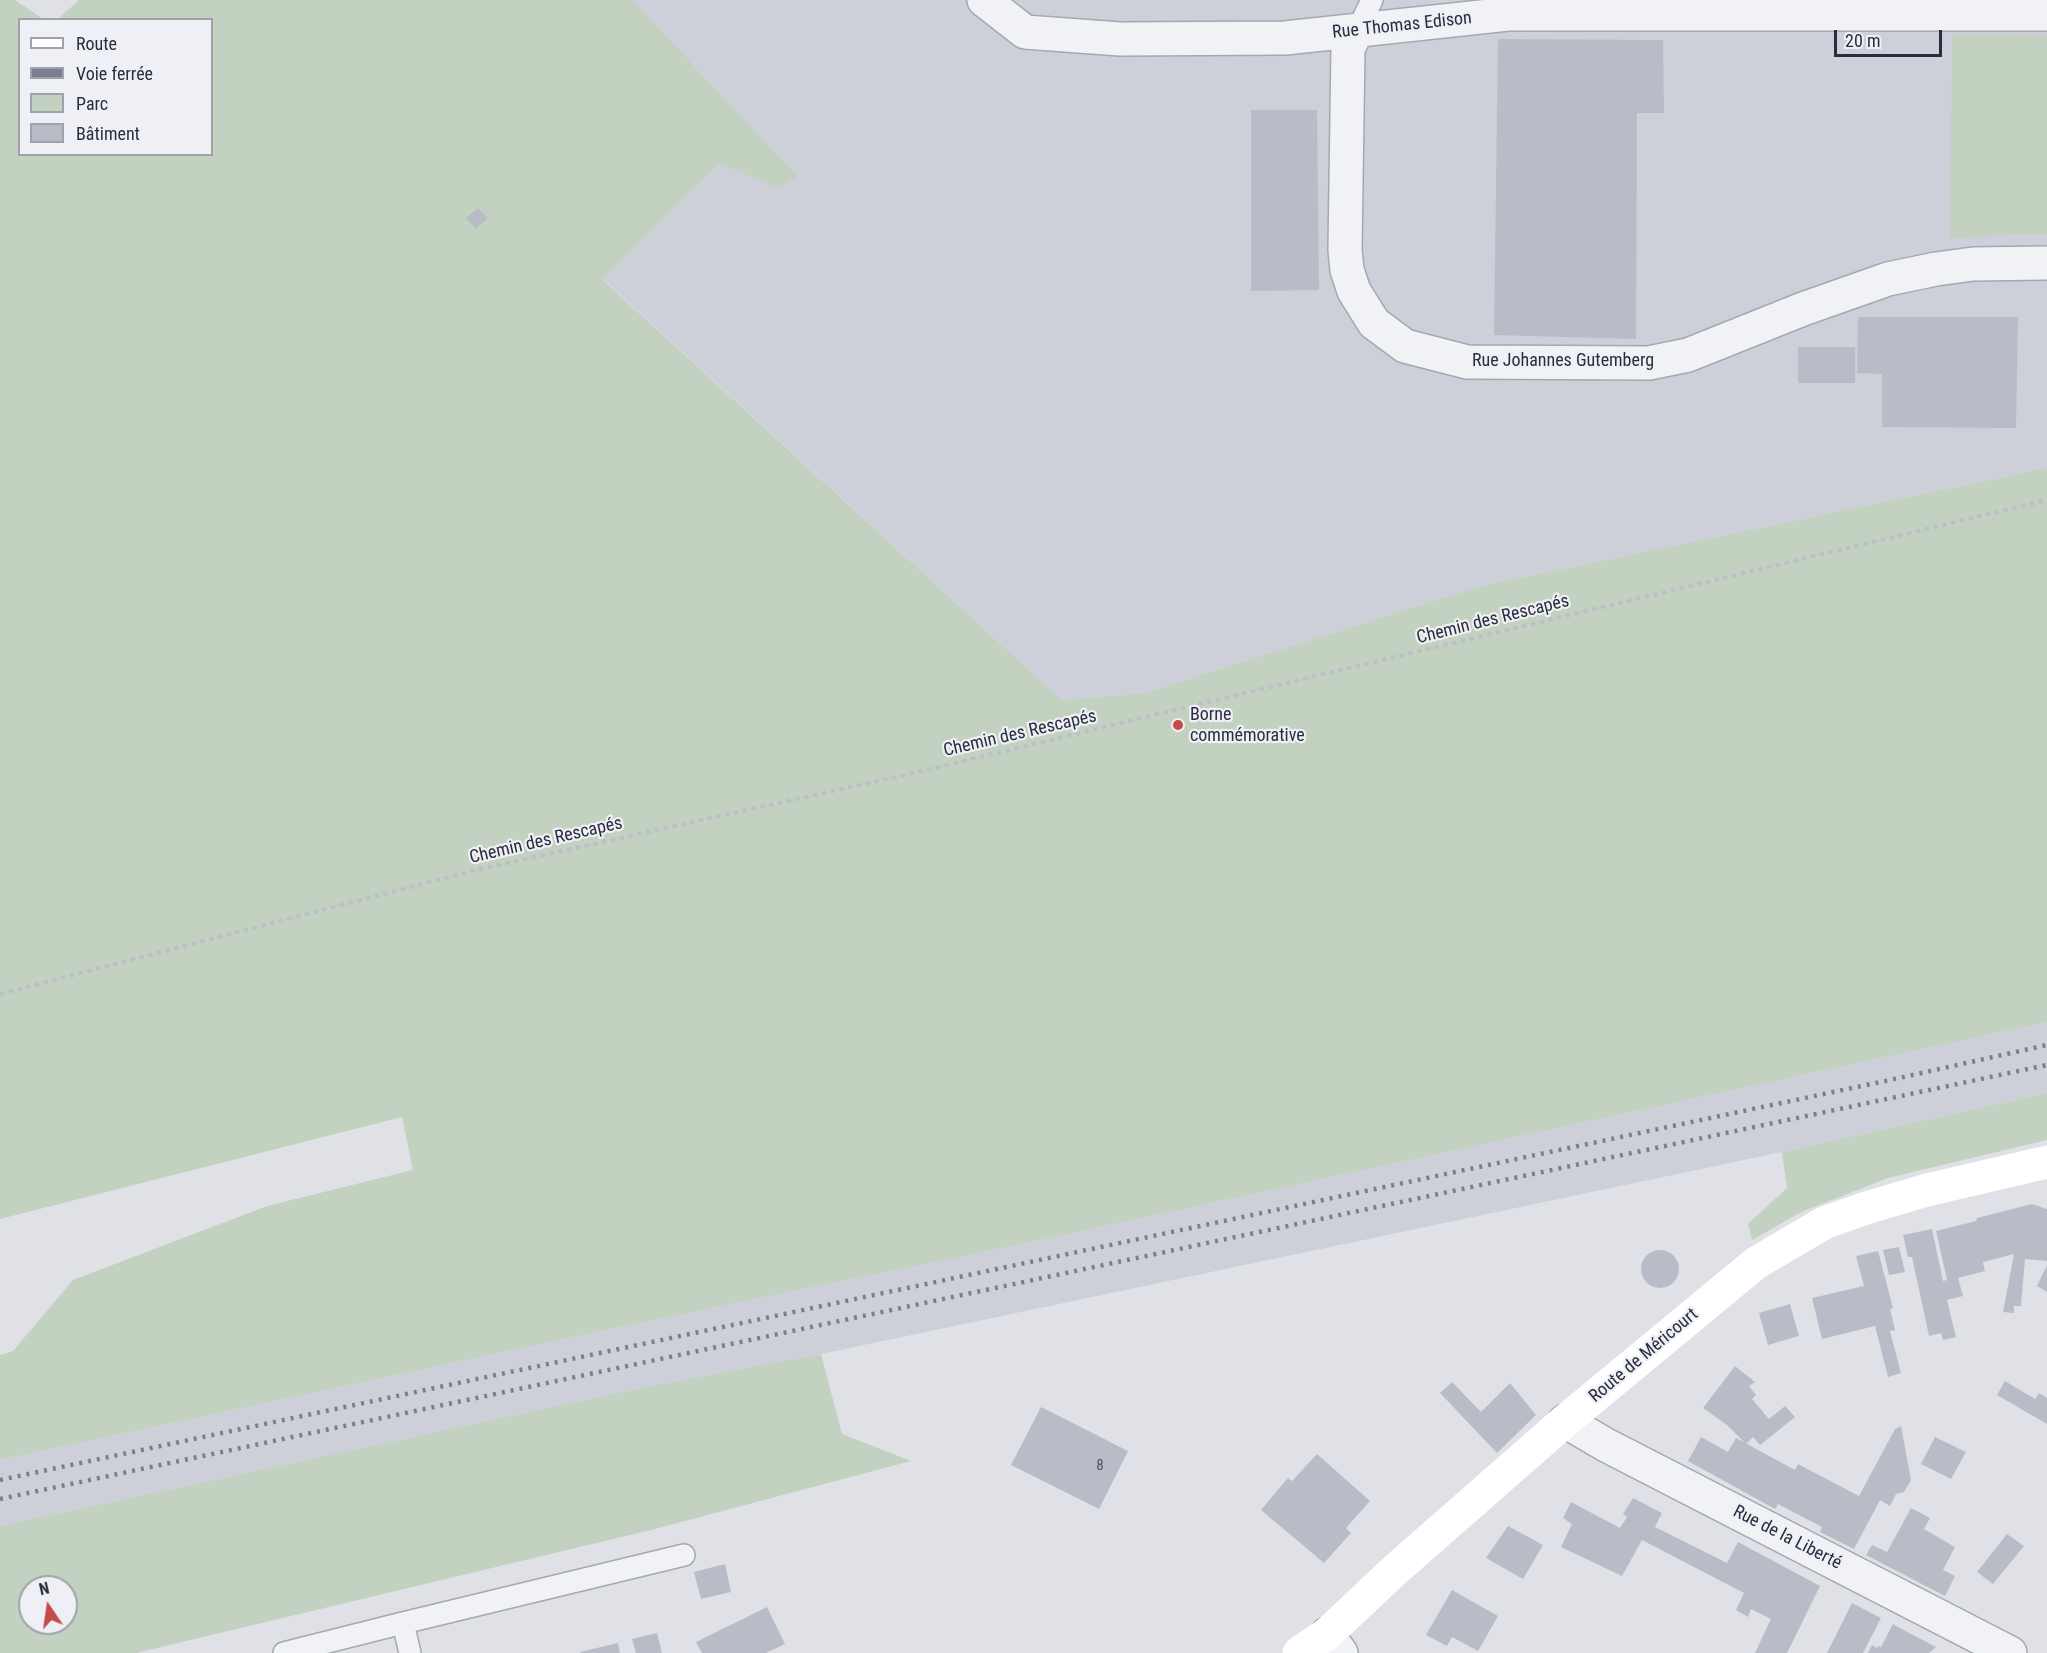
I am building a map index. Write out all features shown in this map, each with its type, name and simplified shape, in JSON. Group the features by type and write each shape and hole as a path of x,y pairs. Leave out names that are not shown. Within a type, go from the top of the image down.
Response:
{"street":[{"name":"Rue Thomas Edison","path":"984,0 1025,32 1132,39 1286,38 1508,14 2047,14"},
{"name":"Rue Johannes Gutemberg","path":"1357,31 1348,48 1345,250 1347,270 1354,291 1374,323 1405,345 1467,363 1649,363 1688,355 1803,309 1888,279 1973,264 2047,264"},
{"name":"Route de Méricourt","path":"1299,1653 1334,1643 1395,1570 1565,1421 1756,1263 1824,1223 1927,1190 2047,1162"},
{"name":"Rue de la Liberté","path":"1565,1421 2010,1653"}],"lane":[{"path":"1357,31 1372,0"},
{"path":"285,1653 684,1555"},
{"path":"403,1623 410,1653"}],"path":[{"name":"Chemin des Rescapés","path":"0,994 472,871 905,775 2047,500"}],"shaded area":[{"path":"633,0 2047,0 2047,468 1481,586 1144,693 1062,700 602,278 719,162 778,188 798,177"},
{"path":"2047,1022 2047,1093 1782,1152 821,1354 645,1387 0,1526 0,1460 629,1325 1022,1244"}],"green space":[{"path":"0,0 15,0 42,18 18,18 18,156 213,156 213,18 59,18 79,0 633,0 798,177 778,188 719,163 602,279 1062,700 1144,693 1481,586 2047,468 2047,1022 1022,1244 629,1325 0,1460 0,1355 13,1351 73,1280 267,1206 413,1170 402,1117 0,1219"},
{"path":"1952,35 2047,36 2047,234 1950,239"},
{"path":"2047,1093 2047,1140 1888,1178 1801,1212 1752,1240 1748,1224 1787,1188 1782,1152"},
{"path":"821,1354 842,1434 911,1461 651,1530 136,1653 0,1653 0,1526 645,1387"}],"building":[{"path":"1498,39 1663,40 1664,113 1637,113 1636,339 1494,335"},
{"path":"1251,110 1317,110 1319,290 1251,291"},
{"path":"478,208 488,218 476,229 466,218"},
{"path":"1858,317 2018,317 2016,428 1882,427 1882,374 1857,373"},
{"path":"1798,347 1855,347 1855,383 1798,383"},
{"path":"2032,1204 2047,1209 2047,1261 2025,1259 2021,1306 2014,1306 2014,1313 2003,1312 2014,1254 1983,1262 1985,1271 1958,1278 1963,1296 1947,1300 1956,1337 1943,1340 1941,1333 1929,1336 1912,1257 1908,1257 1903,1235 1932,1229 1943,1281 1947,1280 1936,1231"},
{"path":"1899,1247 1905,1272 1889,1275 1883,1250"},
{"path":"1660,1250 1673,1256 1679,1269 1673,1282 1660,1288 1647,1282 1641,1269 1647,1256"},
{"path":"1878,1251 1893,1308 1890,1309 1895,1330 1890,1331 1901,1373 1888,1377 1875,1326 1822,1339 1812,1298 1864,1286 1856,1256"},
{"path":"2047,1265 2047,1292 2037,1286"},
{"path":"1790,1304 1799,1336 1768,1345 1759,1313"},
{"path":"1735,1366 1755,1382 1749,1386 1756,1395 1752,1399 1769,1419 1785,1406 1795,1417 1760,1445 1753,1437 1746,1444 1727,1425 1703,1408"},
{"path":"2005,1381 2035,1399 2039,1393 2047,1398 2047,1424 1997,1395"},
{"path":"1452,1382 1481,1412 1510,1383 1536,1415 1497,1453 1440,1393"},
{"path":"1041,1407 1128,1451 1099,1509 1011,1465"},
{"path":"1901,1426 1911,1480 1904,1492 1896,1494 1890,1506 1880,1500 1854,1549 1820,1532 1822,1527 1778,1504 1775,1509 1688,1461 1701,1437 1728,1452 1736,1438 1795,1470 1798,1464 1859,1496 1895,1429"},
{"path":"1935,1437 1966,1452 1951,1479 1921,1464"},
{"path":"1317,1454 1370,1501 1346,1528 1351,1533 1324,1563 1261,1510 1288,1478 1292,1481"},
{"path":"1633,1498 1662,1513 1655,1527 1727,1563 1738,1542 1820,1586 1787,1653 1755,1653 1771,1619 1751,1609 1748,1617 1736,1610 1744,1593 1642,1540 1622,1576 1561,1547 1572,1524 1563,1518 1571,1502 1620,1528 1627,1517 1623,1514"},
{"path":"1911,1508 1930,1518 1924,1529 1955,1547 1943,1570 1955,1576 1945,1596 1866,1555 1872,1545 1887,1552"},
{"path":"1508,1526 1543,1545 1523,1579 1486,1558"},
{"path":"2007,1534 2024,1546 1993,1584 1977,1572"},
{"path":"725,1564 731,1592 701,1599 694,1572"},
{"path":"1452,1590 1498,1616 1478,1651 1452,1637 1447,1646 1426,1635"},
{"path":"1852,1603 1881,1618 1863,1653 1827,1653"},
{"path":"767,1607 785,1644 766,1653 702,1653 696,1642"},
{"path":"1893,1624 1936,1647 1929,1653 1868,1653 1872,1645 1877,1648 1881,1647"},
{"path":"657,1633 662,1653 636,1653 632,1639"},
{"path":"618,1643 620,1653 580,1652"}],"railway":[{"path":"0,1480 2047,1045"},
{"path":"0,1499 2047,1065"}],"place":[{"name":"Borne commémorative","path":"1178,725"}]}
